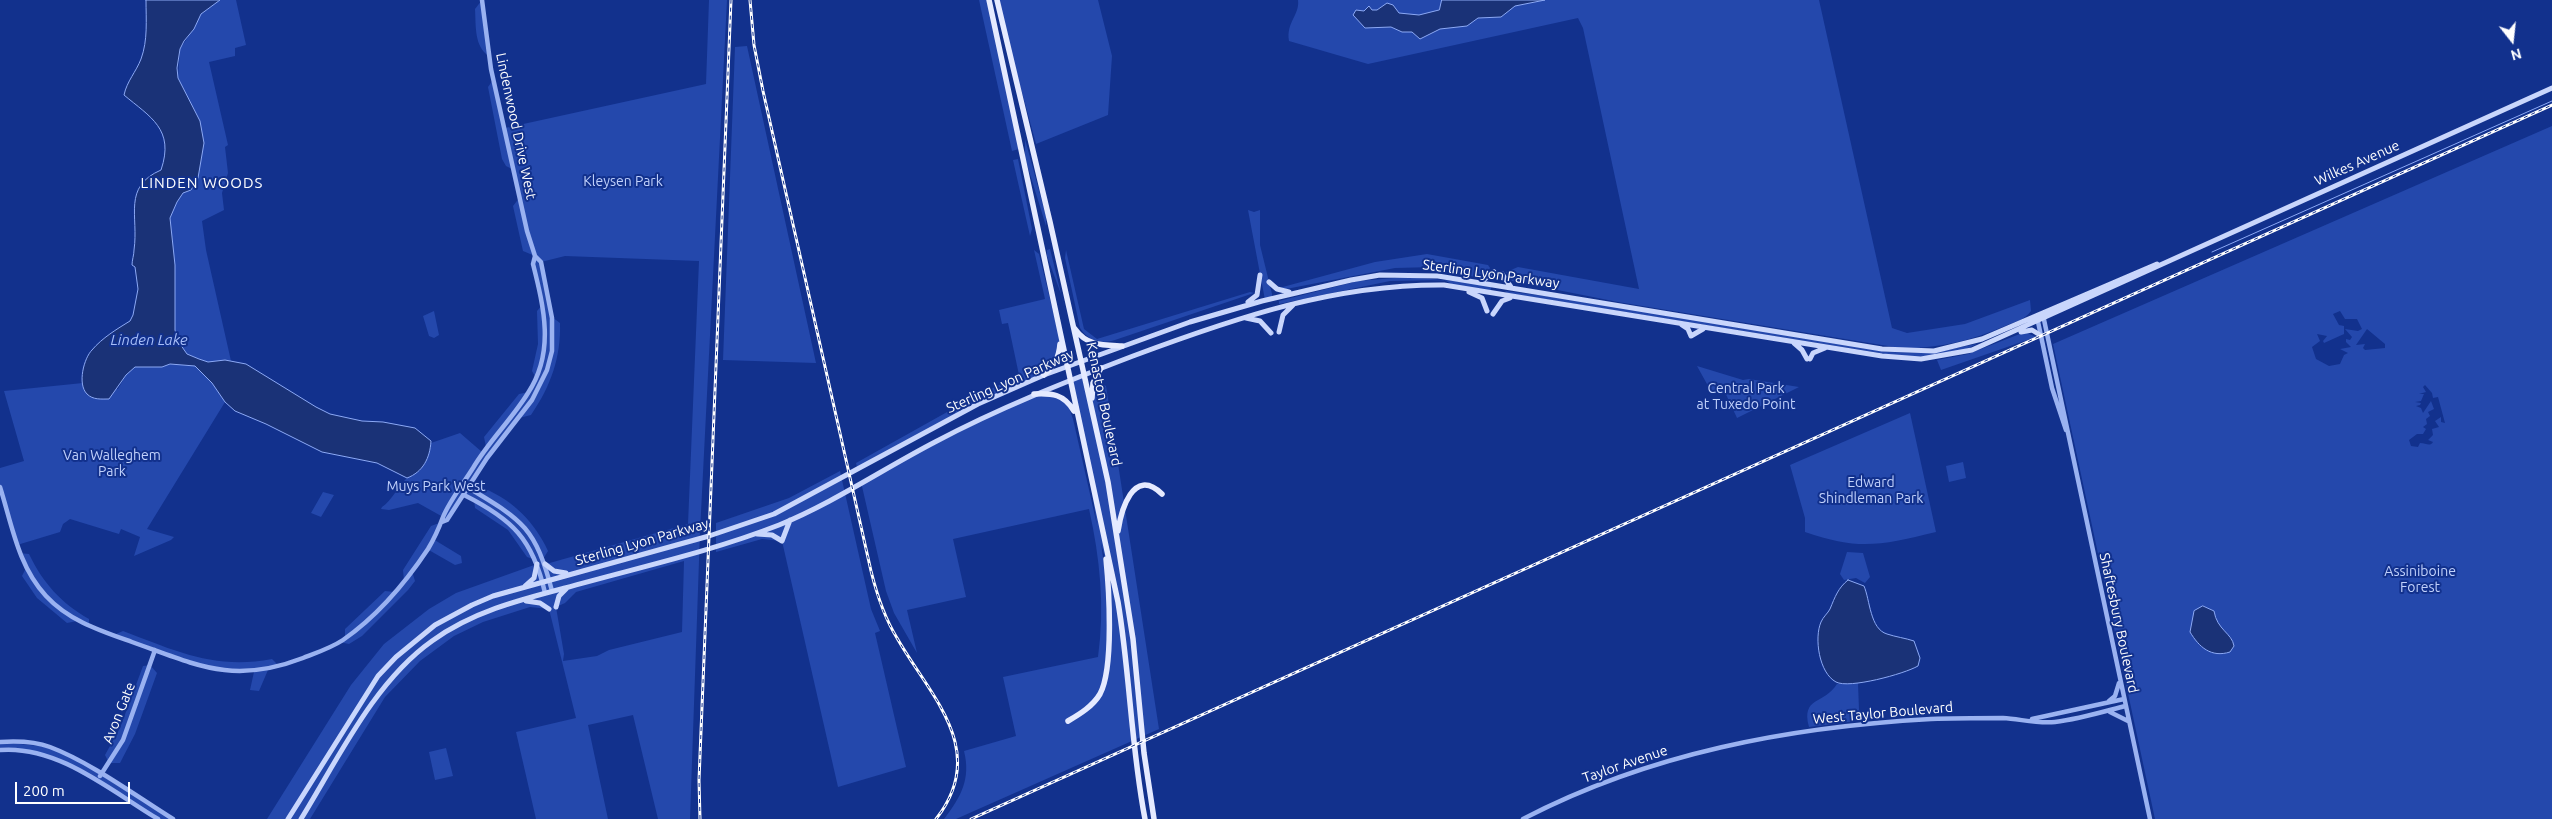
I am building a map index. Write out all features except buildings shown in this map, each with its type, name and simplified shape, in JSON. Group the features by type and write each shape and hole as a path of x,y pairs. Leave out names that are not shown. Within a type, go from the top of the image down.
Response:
{"main road":[{"name":"Kenaston Boulevard","path":"989,0 1060,340 1104,534 1124,637 1134,757 1145,819"},
{"name":"Kenaston Boulevard","path":"997,0 1074,327 1108,482 1133,639 1144,753 1154,819"},
{"name":"Wilkes Avenue","path":"2044,319 2142,275 2172,259 2552,88"},
{"name":"Wilkes Avenue","path":"2039,316 2141,270 2172,259"},
{"path":"1481,282 1494,272"},
{"path":"1502,274 1512,287"},
{"path":"1240,306 1257,295 1260,275"},
{"name":"Sterling Lyon Parkway","path":"288,819 361,699 396,657 435,625 454,614 493,596 709,536 774,514 978,404 1081,360 1240,306 1380,275 1438,276 1908,352 1934,351 1965,344 2039,316"},
{"path":"1268,282 1276,289 1294,293"},
{"name":"Sterling Lyon Parkway","path":"301,819 369,708 402,667 432,641 455,626 482,612 751,534 791,519 936,441 1034,394 1084,373 1240,318 1294,304 1376,287 1402,284 1457,287 1791,342 1882,356 1921,359 1966,352 2001,338 2039,316"},
{"path":"1457,287 1478,295 1487,311"},
{"path":"1493,314 1506,298 1520,298"},
{"path":"1279,332 1283,314 1294,304"},
{"name":"Sterling Lyon Parkway","path":"2039,316 2044,319"},
{"path":"1240,318 1260,321 1272,333"},
{"path":"1680,324 1688,329 1692,336 1706,328"},
{"path":"1074,327 1082,337 1094,344 1122,346"},
{"path":"2001,338 2028,330 2040,335"},
{"path":"1044,375 1053,367 1057,359 1060,340"},
{"path":"1791,342 1802,350 1808,359 1813,353 1828,347"},
{"path":"1092,407 1093,383 1101,368"},
{"path":"1034,394 1049,393 1062,396 1071,406 1077,417"},
{"path":"1117,538 1124,503 1130,493 1145,486 1158,490 1162,494"},
{"path":"751,534 772,535 782,541 787,524 791,519"},
{"path":"1068,721 1095,701 1106,675 1108,652 1107,571 1104,534"},
{"path":"521,588 534,578 537,564"},
{"path":"545,564 554,571 572,574"},
{"path":"556,607 559,596 568,587"},
{"path":"518,601 535,601 549,609"}],"street":[{"name":"Lindenwood Drive West","path":"0,487 19,553 34,580 47,597 77,620 208,669 246,671 280,667 314,654 345,638 394,592 428,549 463,484 486,447 529,392 540,367 546,344 546,321 534,264 535,256 527,231 491,69 482,0"},
{"name":"Lindenwood Drive West","path":"442,522 447,520 465,495 487,458 532,400 547,370 552,351 552,318 541,262 535,256"},
{"name":"Shaftesbury Boulevard","path":"2039,316 2040,335 2054,396 2067,432"},
{"name":"Shaftesbury Boulevard","path":"2044,319 2150,819"},
{"path":"463,484 500,505 517,518 532,536 545,564 552,591"},
{"path":"459,492 496,512 512,524 526,540 537,564 545,593"},
{"name":"Avon Gate","path":"97,782 123,740 155,650"},
{"path":"2105,703 2115,696 2119,677"},
{"name":"West Taylor Boulevard","path":"2028,720 2124,699"},
{"name":"West Taylor Boulevard","path":"1740,744 1801,731 1866,723 1949,718 2054,722 2125,706"},
{"path":"2107,711 2115,712 2128,721"},
{"path":"0,742 26,742 49,746 173,819"},
{"name":"Taylor Avenue","path":"1523,819 1590,787 1624,774 1678,757 1740,744"},
{"path":"0,750 24,750 63,763 158,819"}],"green space":[{"path":"220,0 236,0 246,45 235,48 235,56 209,62 228,145 225,147 228,173 222,193 224,210 202,221 206,250 231,361 207,362 187,354 178,341 175,330 175,265 170,218 172,210 183,193 200,121 178,78 180,49 201,14"},
{"path":"482,0 489,56 484,52 478,41 476,29 475,9"},
{"path":"709,0 727,0 700,532 690,819 658,819 633,715 588,725 608,819 536,819 516,732 576,718 549,609 530,607 483,622 454,636 420,661 385,697 310,819 267,819 351,685 384,644 429,609 456,593 537,564 536,560 527,557 508,530 475,508 474,500 465,495 447,520 442,522 443,517 418,503 389,510 381,509 402,483 425,460 431,443 460,433 482,452 486,447 484,437 519,394 529,392 536,378 532,371 538,344 537,311 543,304 533,264 535,256 523,251 513,206 520,197 514,170 506,166 502,159 488,87 493,80 505,128 706,84","holes":["565,256 699,261 688,524 546,564 543,559 548,551 530,522 496,494 485,489 478,493 469,487 519,418 531,415 549,382 557,359 560,323 552,317 541,262","684,561 682,632 609,650 597,656 563,661 564,654 556,607 565,603 576,592"]},
{"path":"979,0 987,0 1019,149 1012,151"},
{"path":"997,0 1098,0 1112,56 1108,115 1036,144"},
{"path":"1298,0 1819,0 1892,328 1907,333 1965,324 2030,300 2031,311 2026,317 1966,340 1928,347 1900,348 1618,302 1512,281 1506,272 1518,267 1639,289 1583,28 1578,18 1368,64 1289,41 1289,29 1297,10"},
{"path":"747,46 816,363 723,360 735,47"},
{"name":"Assiniboine Forest","path":"2552,126 2552,819 2155,819 2053,344","holes":["2340,311 2345,319 2357,319 2362,329 2358,331 2345,329 2352,337 2350,340 2346,339 2346,342 2351,347 2340,349 2348,353 2344,355 2340,364 2329,366 2316,359 2312,347 2320,341 2317,334 2327,336 2323,341 2324,343 2344,334 2344,326 2339,325 2333,314","2367,329 2385,344 2385,348 2365,350 2363,348 2365,344 2356,345","2425,385 2432,393 2433,398 2438,397 2445,423 2441,422 2441,417 2435,421 2439,427 2432,429 2433,435 2428,440 2433,442 2429,445 2420,443 2418,447 2411,446 2409,440 2417,434 2423,434 2426,429 2423,427 2427,424 2426,419 2430,416 2428,412 2434,409 2431,401 2423,413 2421,408 2416,406 2421,403 2415,402 2421,401 2424,394 2419,394 2426,392 2423,387","2203,606 2214,611 2218,625 2232,639 2228,653 2206,650 2196,640"]},
{"path":"1025,139 1046,216 1046,226 1025,158"},
{"path":"1018,159 1032,229 1030,236 1013,160"},
{"path":"1248,210 1254,212 1260,210 1260,245 1272,294 1272,298 1265,300"},
{"path":"1050,249 1075,350 1061,294 1047,256 1047,250"},
{"path":"1034,250 1039,254 1060,340 1059,351 1044,375 978,404 858,471 856,463 965,402 1019,375 1008,323 1002,324 999,310 1045,299"},
{"path":"1066,250 1084,329 1097,339 1250,292 1254,293 1115,340 1105,342 1091,339 1080,328 1065,258"},
{"path":"1427,254 1488,265 1490,268 1486,274 1479,278 1434,267 1395,268 1286,289 1279,288 1375,262"},
{"path":"1406,277 1443,280 1390,281 1279,304 1279,301 1358,281"},
{"path":"1444,280 1492,284 1490,293 1457,287"},
{"path":"1505,291 1570,299 1887,352 1930,353 1977,344 1957,352 1935,356 1892,355 1507,293"},
{"path":"434,311 439,335 434,338 429,336 423,316"},
{"path":"2025,332 2036,337 1941,370 1937,360 1968,354"},
{"name":"Van Walleghem Park","path":"170,364 195,366 212,383 225,402 147,529 174,537 134,556 140,537 121,529 119,534 70,519 63,524 60,532 17,545 0,487 0,468 24,461 4,391 83,383 84,390 118,389 126,375 135,367 162,367"},
{"name":"Central Park at Tuxedo Point","path":"1697,366 1743,380 1749,379 1799,387 1737,418 1723,388 1712,393"},
{"path":"1084,373 1091,405 1092,379 1106,386 1159,729 956,819 944,819 960,795 963,787 966,770 964,751 1016,736 1003,677 1098,657 1101,620 1099,564 1089,509 953,539 966,597 907,610 917,653 894,613 886,591 861,482 1034,394 1055,394 1068,405 1073,419 1097,525 1085,449 1069,379","holes":["1101,543 1111,581 1108,640 1105,571"]},
{"name":"Edward Shindleman Park","path":"1910,413 1936,532 1885,543 1856,544 1805,532 1805,518 1790,465"},
{"path":"1963,462 1966,478 1949,482 1946,466"},
{"path":"840,471 871,609 880,631 875,633 906,767 838,787 782,541 762,539 716,552 716,523 789,498"},
{"path":"323,492 334,495 321,517 311,513"},
{"path":"442,522 433,539 461,556 462,563 455,565 427,549 412,571 415,581 408,590 362,636 349,644 339,642 345,638 345,629 385,591 394,592 404,581 403,570 431,526"},
{"path":"1847,552 1863,553 1870,577 1865,583 1856,578 1844,580 1840,574"},
{"path":"19,553 29,554 40,574 61,599 89,619 89,627 77,621 67,623 37,598 22,576 26,568"},
{"path":"123,631 196,657 232,662 272,659 280,667 268,670 259,691 250,690 254,672 208,669 114,635"},
{"path":"150,665 157,673 135,734 120,763 109,763 105,755 120,728 143,666"},
{"path":"1858,683 1859,710 1865,718 1863,720 1809,727 1807,717 1811,705 1832,691 1837,684"},
{"path":"0,742 49,747 73,758 173,819 158,819 63,763 24,750 0,750"},
{"path":"446,748 453,776 435,780 429,752"}],"water":[{"name":"Linden Lake","path":"146,0 220,0 201,14 194,29 180,49 177,68 178,78 200,121 204,143 198,178 191,190 183,193 170,218 175,265 175,330 178,341 187,354 199,359 208,362 225,360 246,364 330,414 362,421 383,422 415,428 431,441 425,464 413,475 407,478 377,463 322,452 235,411 195,366 170,364 162,367 135,367 126,375 109,399 97,399 87,394 84,390 82,378 84,365 89,354 105,338 130,321 133,315 138,289 135,267 132,265 135,237 135,204 141,185 149,177 161,170 164,156 165,144 158,125 124,95 127,85 139,64 145,45"},
{"path":"1442,0 1545,0 1515,6 1501,17 1478,18 1467,26 1440,29 1420,39 1412,32 1402,32 1391,27 1365,28 1353,15 1356,10 1364,11 1369,6 1372,10 1377,10 1387,3 1393,5 1399,13 1419,15 1439,10"},
{"path":"1848,580 1864,586 1871,613 1881,631 1914,641 1920,658 1918,666 1889,676 1852,684 1836,682 1830,677 1820,655 1818,646 1819,629 1837,593"},
{"path":"2203,606 2214,611 2218,623 2233,642 2234,646 2230,652 2217,654 2206,650 2190,632 2194,611"}],"waterway":[{"path":"2212,252 2552,101"}],"railway":[{"path":"700,819 699,780 731,0"},
{"path":"750,0 754,45 763,91 873,580 888,622 938,703 949,724 956,747 957,770 951,794 936,819"},
{"path":"971,819 2552,105"}],"district":[{"name":"LINDEN WOODS","path":"202,183"}],"park label":[{"name":"Kleysen Park","path":"623,181"},
{"name":"Muys Park West","path":"436,486"}]}
